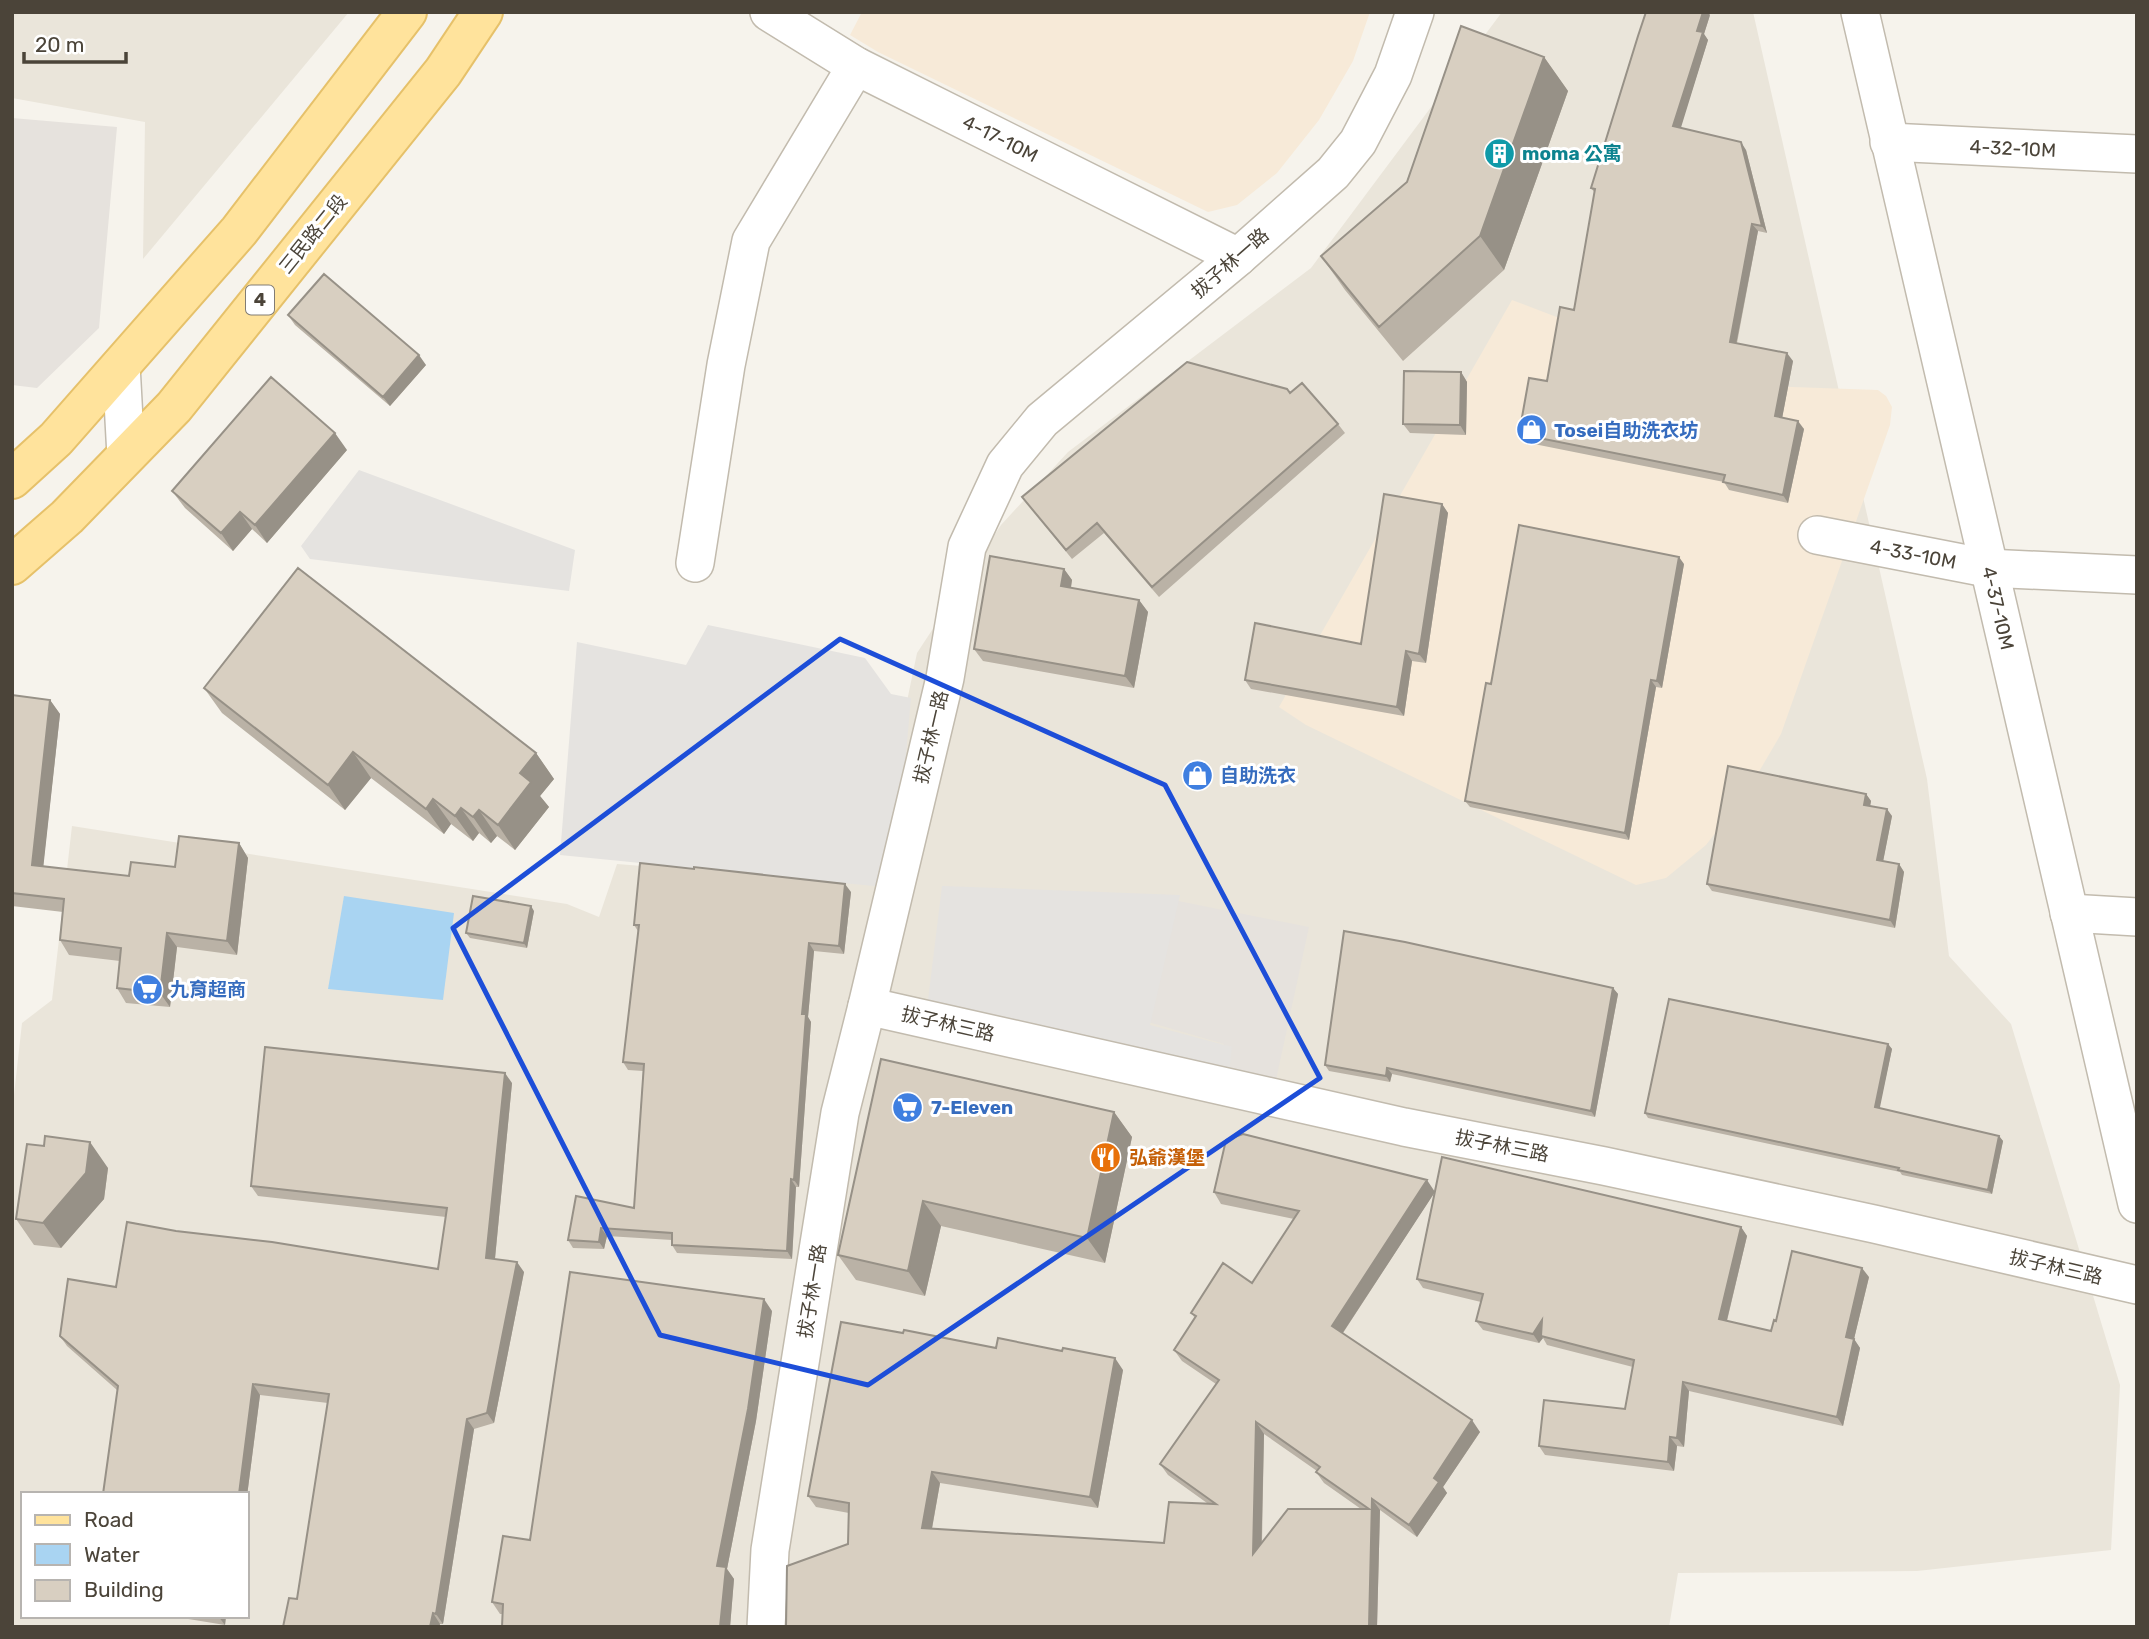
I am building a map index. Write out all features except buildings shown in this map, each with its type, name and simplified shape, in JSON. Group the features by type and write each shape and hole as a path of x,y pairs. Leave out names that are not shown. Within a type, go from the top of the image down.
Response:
{"main road":[{"path":"12,479 56,439 239,231 407,12"},
{"name":"三民路二段","path":"12,565 67,517 174,407 443,72 483,12"}],"street":[{"name":"4-17-10M","path":"769,12 856,66 1238,257"},
{"name":"拔子林一路","path":"766,1627 770,1550 840,1113 945,678 967,547 1004,465 1042,420 1238,257 1333,173 1358,142 1393,75 1415,12"},
{"name":"4-37-10M","path":"1860,12 1987,568 2137,1204"},
{"path":"695,563 726,365 751,242 856,66"},
{"name":"4-32-10M","path":"1889,142 2137,154"},
{"path":"121,365 126,456"},
{"name":"4-33-10M","path":"1817,535 1987,568 2137,575"},
{"path":"2069,913 2137,917"},
{"name":"拔子林三路","path":"867,1006 1404,1128 1605,1166 2137,1285"}],"highlighted area":[{"path":"840,639 1165,785 1320,1078 868,1385 660,1335 453,928"}],"shaded area":[{"path":"12,12 349,12 143,259 145,122 12,98"},
{"path":"862,12 1370,12 1353,61 1319,120 1277,173 1237,205 1208,212 878,52 850,35"},
{"path":"1502,12 1753,12 1927,779 1949,956 2011,1024 2120,1385 2111,1550 1917,1571 1678,1573 1669,1627 12,1627 12,1113 22,1023 52,1000 72,826 567,904 599,917 617,864 869,884 917,653 1001,525 1068,452 1311,268"},
{"path":"12,118 117,127 99,328 37,388 12,385"},
{"path":"1512,300 1734,385 1878,390 1886,396 1892,407 1890,425 1781,734 1747,792 1706,845 1666,878 1636,885 1306,725 1279,707"},
{"path":"359,470 575,550 569,591 310,559 301,546"},
{"path":"708,625 865,658 891,694 911,698 894,888 560,855 577,642 686,665"},
{"path":"942,886 1180,895 1150,1025 1232,1047 1228,1082 924,1033"},
{"path":"1178,901 1309,927 1276,1080 1217,1083 1224,1044 1145,1021"}],"water":[{"path":"344,896 454,913 443,1000 328,989"}],"place":[{"name":"moma 公寓","path":"1499,153"},
{"name":"Tosei自助洗衣坊","path":"1531,430"},
{"name":"自助洗衣","path":"1197,775"},
{"name":"九育超商","path":"147,989"},
{"name":"7-Eleven","path":"908,1107"},
{"name":"弘爺漢堡","path":"1106,1157"}]}
